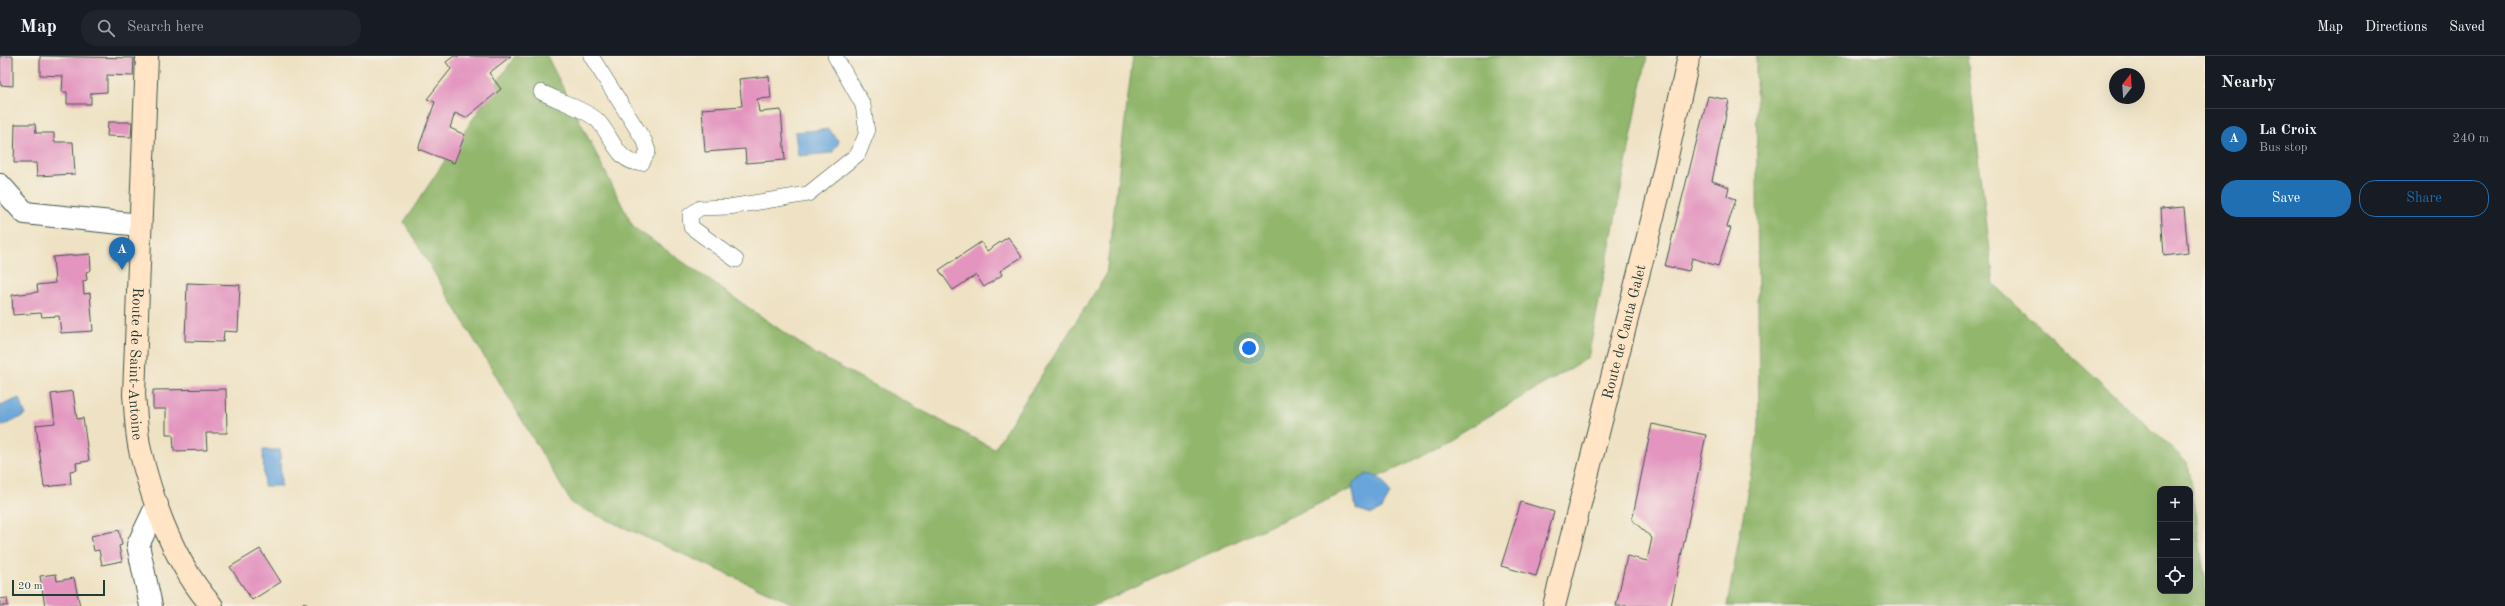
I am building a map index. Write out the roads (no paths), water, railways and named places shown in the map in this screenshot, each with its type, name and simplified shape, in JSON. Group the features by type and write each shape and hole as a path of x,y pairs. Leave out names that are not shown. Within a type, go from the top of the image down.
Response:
{"street":[{"name":"Route de Saint-Antoine","path":"147,56 134,395 140,448 157,505 178,553 203,596 212,606"},
{"name":"Route de Canta Galet","path":"1554,606 1659,192 1689,56"},
{"path":"0,185 25,213 140,225"},
{"path":"150,606 138,545 157,505"}],"lane":[{"path":"541,92 597,120 627,160 634,164 642,164 648,151 645,142 591,56"},
{"path":"736,260 690,227 690,215 700,208 729,207 808,194 858,154 867,132 863,105 835,56"}],"water":[{"path":"829,129 839,142 832,153 798,156 795,132"},
{"path":"19,398 26,415 0,427 0,406"},
{"path":"263,450 280,450 281,486 264,486"},
{"path":"1366,474 1379,478 1386,486 1390,494 1382,509 1372,514 1356,509 1352,484"}],"place":[{"name":"La Croix","path":"122,270"}]}
